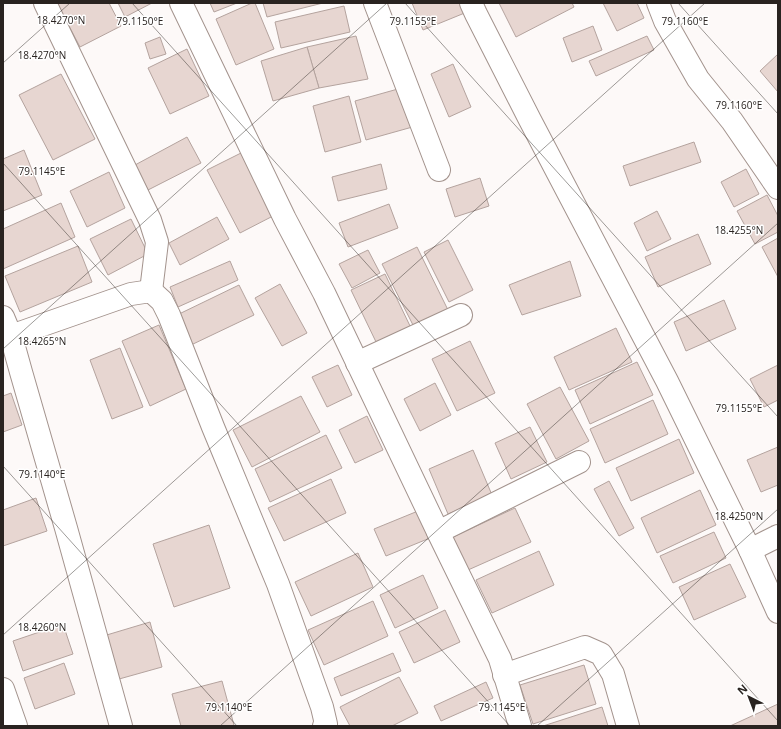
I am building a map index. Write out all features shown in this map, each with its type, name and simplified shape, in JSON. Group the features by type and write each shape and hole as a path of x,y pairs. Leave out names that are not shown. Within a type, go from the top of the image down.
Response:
{"street":[{"path":"45,3 150,220 157,242 151,291"},
{"path":"181,3 285,219 324,293 500,659 520,726"},
{"path":"375,3 439,170"},
{"path":"471,3 667,381 750,550 778,612"},
{"path":"658,3 665,21 698,80 732,121 778,188"},
{"path":"121,726 66,528 7,327 130,294 151,291 162,300 169,315 216,435 278,584 322,707 326,724 324,726"},
{"path":"357,363 461,315"},
{"path":"438,532 579,462"},
{"path":"750,550 778,536"},
{"path":"504,675 585,647 601,654 613,674 628,726"},
{"path":"3,689 16,726"}],"building":[{"path":"57,3 109,3 121,26 80,47"},
{"path":"118,3 152,3 125,17"},
{"path":"210,3 237,3 214,12"},
{"path":"255,3 274,49 236,65 216,19"},
{"path":"263,3 323,3 267,17"},
{"path":"412,3 469,3 472,10 423,30"},
{"path":"499,3 572,3 574,7 516,37"},
{"path":"603,3 637,3 644,18 617,31"},
{"path":"344,6 350,32 281,48 275,22"},
{"path":"593,26 602,50 572,62 563,38"},
{"path":"356,36 368,79 319,88 307,47"},
{"path":"647,36 654,50 596,76 589,61"},
{"path":"160,37 166,54 150,59 145,43"},
{"path":"307,47 319,88 273,101 261,61"},
{"path":"187,49 209,96 170,114 148,68"},
{"path":"778,54 778,92 760,71"},
{"path":"453,64 471,107 449,117 431,74"},
{"path":"61,74 95,139 53,160 19,95"},
{"path":"405,87 416,126 366,140 355,101"},
{"path":"349,96 361,142 325,152 313,106"},
{"path":"187,137 201,163 148,190 135,165"},
{"path":"694,142 701,162 630,186 623,166"},
{"path":"24,150 42,195 3,211 3,159"},
{"path":"241,153 273,216 240,233 207,170"},
{"path":"381,164 387,189 338,201 332,177"},
{"path":"746,169 759,194 734,207 721,182"},
{"path":"109,172 125,208 87,227 70,191"},
{"path":"480,178 489,206 455,217 446,189"},
{"path":"767,195 778,216 778,232 755,244 737,211"},
{"path":"61,203 75,237 3,269 3,229"},
{"path":"389,204 398,228 348,247 339,223"},
{"path":"657,211 671,239 647,251 634,223"},
{"path":"217,217 229,239 180,265 169,243"},
{"path":"131,219 148,254 108,275 90,239"},
{"path":"698,234 711,264 658,287 645,257"},
{"path":"778,238 778,277 762,247"},
{"path":"448,240 473,290 449,302 424,252"},
{"path":"78,246 92,282 20,312 5,276"},
{"path":"417,247 448,310 414,327 382,264"},
{"path":"368,250 380,273 352,288 339,264"},
{"path":"230,261 238,280 178,307 170,287"},
{"path":"570,261 581,296 522,315 509,285"},
{"path":"385,274 411,328 377,344 351,290"},
{"path":"280,284 307,333 282,346 255,298"},
{"path":"239,285 254,315 191,345 177,315"},
{"path":"724,300 736,329 686,351 674,322"},
{"path":"159,325 186,389 150,406 122,341"},
{"path":"616,328 632,362 569,390 554,357"},
{"path":"470,341 495,393 457,411 432,359"},
{"path":"120,348 143,407 112,419 90,360"},
{"path":"637,362 653,395 590,424 575,390"},
{"path":"338,365 352,395 327,407 312,377"},
{"path":"778,365 778,400 764,407 750,379"},
{"path":"435,383 451,415 420,431 404,399"},
{"path":"560,387 589,441 556,459 527,404"},
{"path":"11,393 22,425 3,432 3,396"},
{"path":"301,396 320,432 252,467 233,430"},
{"path":"653,400 668,434 605,463 590,429"},
{"path":"367,416 383,450 355,463 339,430"},
{"path":"530,427 547,462 511,479 495,443"},
{"path":"326,435 342,468 270,502 255,469"},
{"path":"679,439 694,473 631,501 616,468"},
{"path":"778,447 778,485 761,492 747,460"},
{"path":"473,450 492,495 448,514 429,469"},
{"path":"331,479 346,513 284,541 268,508"},
{"path":"609,481 634,528 619,536 594,489"},
{"path":"700,490 716,525 657,553 641,518"},
{"path":"36,498 47,531 3,546 3,510"},
{"path":"515,508 531,542 468,570 453,537"},
{"path":"418,511 430,538 386,556 374,529"},
{"path":"209,525 230,588 174,607 153,544"},
{"path":"714,532 726,558 673,583 660,556"},
{"path":"539,551 554,585 492,613 476,580"},
{"path":"358,553 373,587 311,616 295,582"},
{"path":"730,564 746,597 694,620 679,587"},
{"path":"423,575 438,608 395,628 380,595"},
{"path":"373,601 388,636 324,665 308,630"},
{"path":"445,610 460,642 414,663 399,632"},
{"path":"150,622 162,667 112,681 100,637"},
{"path":"63,624 73,654 23,671 13,641"},
{"path":"393,653 401,671 341,696 334,678"},
{"path":"64,663 75,694 35,709 24,678"},
{"path":"584,665 596,704 533,724 520,685"},
{"path":"399,677 418,713 392,726 350,726 340,707"},
{"path":"222,681 234,725 181,726 172,694"},
{"path":"486,682 493,698 441,721 434,706"},
{"path":"778,704 778,726 730,726"},
{"path":"602,707 608,726 543,726"}]}
